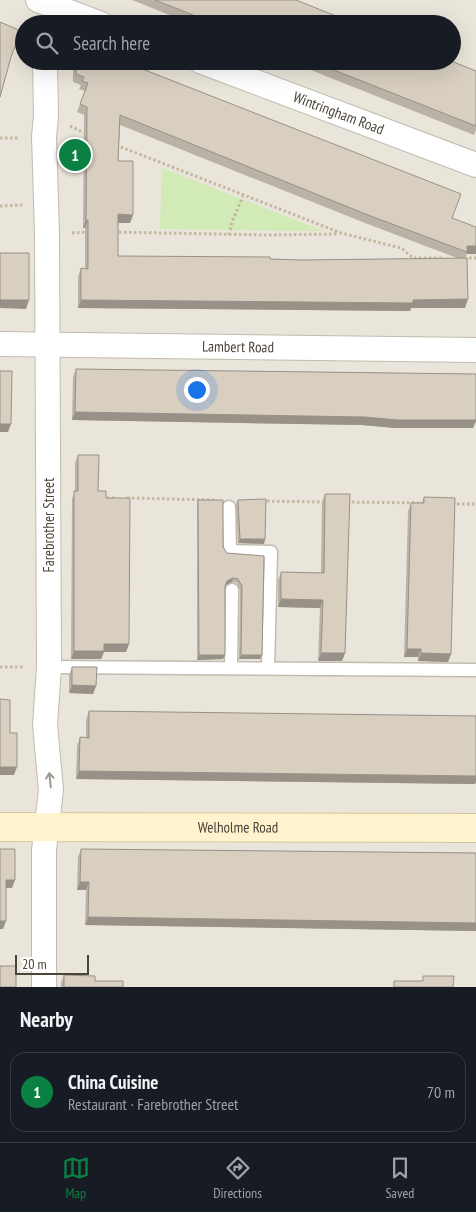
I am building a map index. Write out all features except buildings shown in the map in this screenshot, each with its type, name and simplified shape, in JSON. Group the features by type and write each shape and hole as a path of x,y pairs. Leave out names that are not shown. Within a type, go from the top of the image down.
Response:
{"main road":[{"name":"Welholme Road","path":"0,827 476,828"}],"street":[{"path":"42,9 66,15"},
{"name":"Farebrother Street","path":"44,987 44,850 51,805 45,725 49,668 48,233 44,137 46,116 45,70"},
{"name":"Wintringham Road","path":"224,70 476,165"},
{"name":"Lambert Road","path":"0,344 476,350"}],"lane":[{"path":"229,507 230,551 271,552 268,668"},
{"path":"231,668 232,590"},
{"path":"49,668 476,670"}],"path":[{"path":"46,116 88,134"},
{"path":"115,145 341,233 401,248 413,258 447,258"},
{"path":"229,235 232,222 243,196"},
{"path":"48,233 92,232"},
{"path":"111,232 229,235 341,233"},
{"path":"455,258 476,258"},
{"path":"99,498 218,500"},
{"path":"258,500 327,502"},
{"path":"347,502 426,503"},
{"path":"446,504 476,504"}],"shaded area":[{"path":"0,0 476,0 476,987 0,987"}],"green space":[{"path":"162,168 324,231 160,229"}],"place":[{"name":"China Cuisine","path":"75,155"}]}
